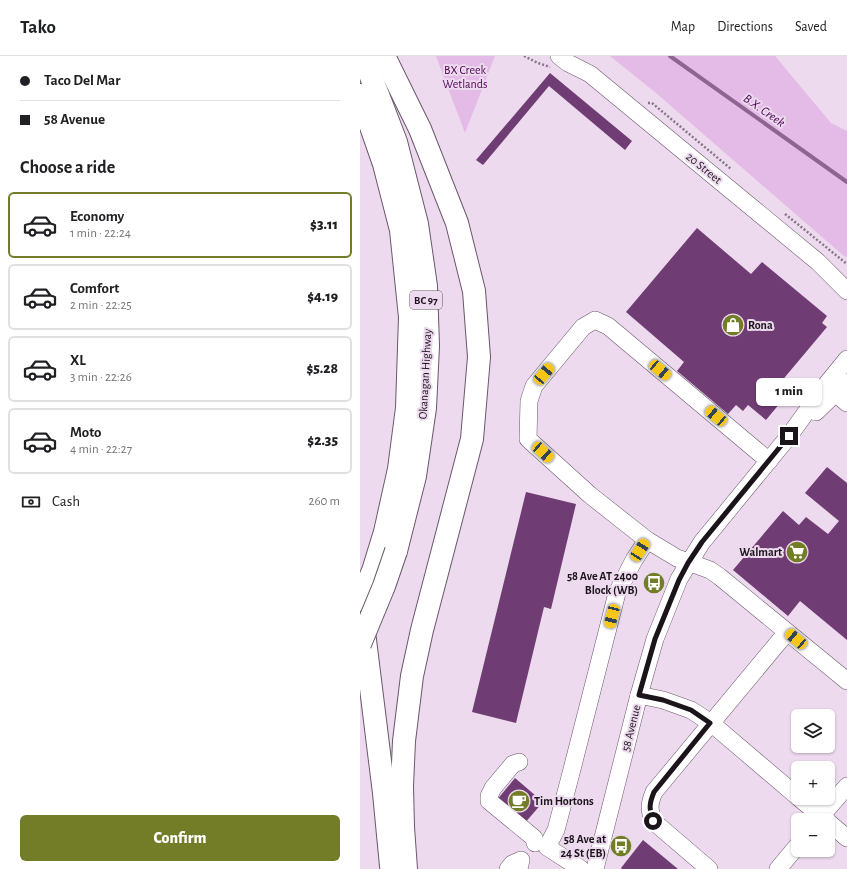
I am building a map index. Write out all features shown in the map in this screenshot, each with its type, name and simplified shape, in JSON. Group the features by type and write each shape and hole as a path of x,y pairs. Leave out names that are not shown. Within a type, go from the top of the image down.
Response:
{"highway":[{"name":"Okanagan Highway","path":"360,644 384,586 396,551 415,476 425,408 428,346 426,286 418,224 396,142 362,56"},
{"path":"384,56 420,129 458,223 474,291 479,357 472,439 422,630 412,676 404,741 402,786 406,869"},
{"name":"Okanagan Highway","path":"360,95 384,164 401,230 410,317 407,408 399,469 385,532 372,571 360,600"},
{"path":"360,600 392,869"}],"street":[{"name":"20 Street","path":"557,62 568,63 590,74 818,262 847,291"},
{"name":"20 Street","path":"818,262 847,278"},
{"path":"769,461 608,326 595,320 583,328 534,386 529,401 528,439 590,495 647,540 668,553 688,563 710,570 720,577 847,681"},
{"name":"58 Avenue","path":"595,869 639,695 655,639 679,580 702,542 789,436 825,386 847,359"},
{"name":"58 Avenue","path":"789,436 843,393"},
{"path":"581,869 547,848 556,830 617,593 634,560 647,540"},
{"path":"709,869 653,821 650,812 650,802 654,792 787,632"},
{"path":"639,695 663,700 691,710 710,723 791,790"},
{"path":"519,762 513,764 493,788 489,796 489,801 534,838 535,843"},
{"path":"828,813 847,786"},
{"path":"807,805 816,813"},
{"path":"835,829 847,838"},
{"path":"778,869 791,853"},
{"path":"508,869 512,864 521,860 519,869"}],"path":[{"path":"524,56 538,64 557,62"}],"green space":[{"name":"BX Creek Wetlands","path":"436,56 495,56 465,133"},
{"path":"610,56 775,56 831,123 847,131 847,257 656,93"}],"building":[{"path":"550,73 632,141 625,150 549,86 483,165 476,160"},
{"name":"Rona","path":"697,228 751,274 762,262 827,316 822,323 827,327 780,383 790,391 766,420 748,405 743,411 736,405 728,414 677,371 684,362 626,312"},
{"name":"Walmart","path":"827,467 847,483 847,640 800,601 788,616 733,570 783,511 799,525 806,517 828,534 839,521 805,493"},
{"path":"526,492 576,504 551,609 544,607 516,723 472,712"},
{"name":"Tim Hortons","path":"515,778 543,802 524,824 496,801"},
{"path":"643,840 678,869 622,869 621,868"}],"waterway":[{"name":"B.X. Creek","path":"670,56 847,182"}],"place":[{"name":"Rona","path":"733,325"},
{"name":"Walmart","path":"797,552"},
{"name":"58 Ave AT 2400 Block (WB)","path":"654,583"},
{"name":"Tim Hortons","path":"519,801"},
{"name":"58 Ave at 24 St (EB)","path":"621,846"}],"route":[{"path":"653,821 650,812 650,802 654,792 710,723 691,710 663,700 639,695 655,639 679,580 688,563 702,542 789,436"}]}
